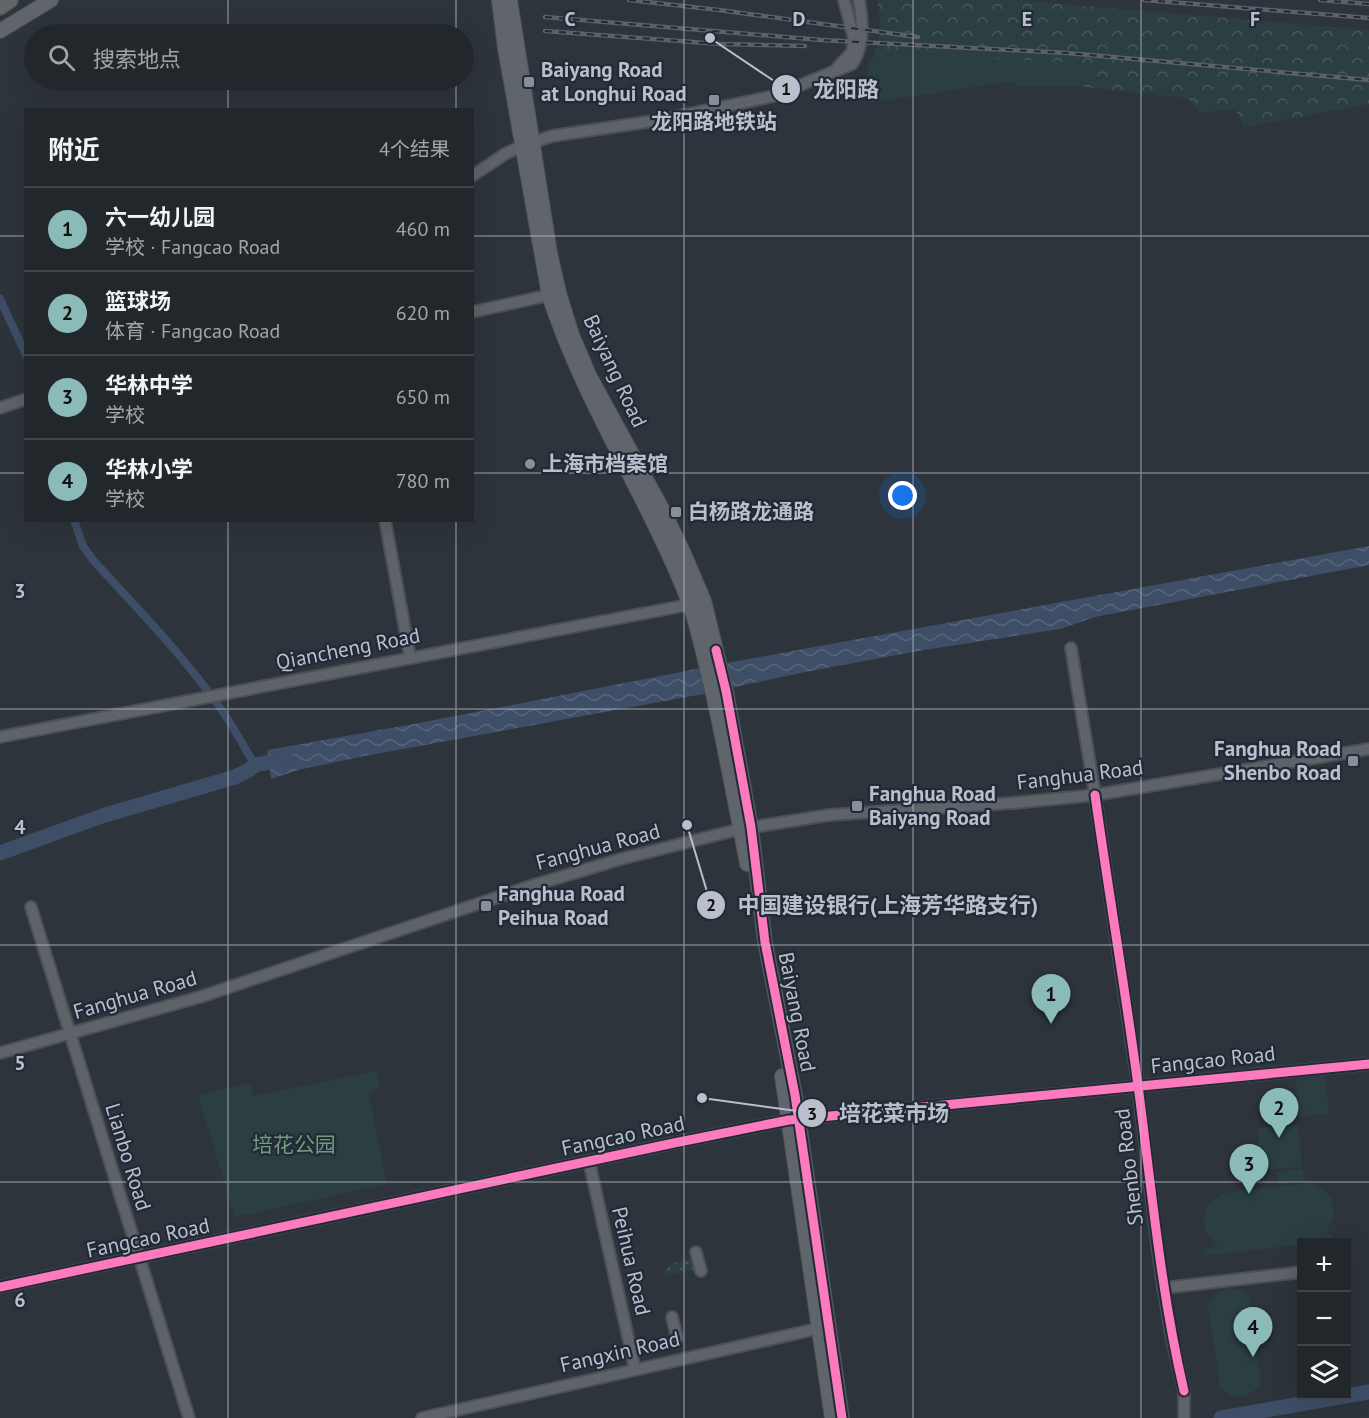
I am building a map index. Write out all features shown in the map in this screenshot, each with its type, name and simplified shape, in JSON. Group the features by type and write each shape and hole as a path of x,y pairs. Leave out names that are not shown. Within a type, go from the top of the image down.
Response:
{"highway":[{"path":"0,5 4,0"},
{"path":"0,5 10,0"}],"main road":[{"path":"0,31 51,0"},
{"name":"Baiyang Road","path":"499,0 505,48 550,253 554,294 589,375 666,516 684,554 720,692 745,828 747,866 793,1120 823,1327 832,1418"},
{"name":"Baiyang Road","path":"510,0 527,144"},
{"name":"Baiyang Road","path":"823,1327 842,1418"}],"street":[{"path":"833,72 852,52 853,46 854,39 844,0"},
{"path":"474,175 527,144 573,132 660,120 774,96 852,64 859,54 862,17 859,0"},
{"path":"474,312 554,294"},
{"path":"0,408 24,399"},
{"path":"385,522 410,657"},
{"name":"Qiancheng Road","path":"0,737 697,603"},
{"name":"Shenbo Road","path":"1071,648 1138,1086 1163,1288 1184,1391 1184,1418"},
{"name":"Fanghua Road","path":"0,1053 200,997 534,885 621,859 745,828 829,815 1095,795 1369,749"},
{"name":"Lianbo Road","path":"31,907 189,1418"},
{"name":"Fangcao Road","path":"0,1287 589,1161 793,1120 1369,1064"},
{"name":"Peihua Road","path":"589,1161 635,1369"},
{"path":"696,1252 701,1271"},
{"path":"1163,1288 1297,1273"},
{"path":"672,1317 677,1338"},
{"name":"Fangxin Road","path":"422,1418 823,1327"}],"green space":[{"path":"877,0 1013,0 1369,30 1369,104 1244,127 1236,110 1199,112 1190,100 1181,97 1073,86 1098,79 931,54 899,53 873,58 880,29"},
{"path":"899,53 1094,64 1098,79 1073,86 1016,86 1015,81 869,103 867,66 873,58"},
{"name":"培花公园","path":"376,1071 380,1087 369,1094 387,1184 235,1217 198,1096 250,1083 254,1096"},
{"path":"1326,1076 1329,1114 1299,1116 1296,1079"},
{"path":"1298,1124 1302,1167 1261,1170 1257,1128"},
{"path":"1303,1169 1304,1181 1278,1184 1277,1172"},
{"path":"1309,1183 1318,1186 1330,1196 1333,1203 1333,1218 1325,1234 1331,1234 1332,1238 1297,1238 1297,1244 1205,1256 1204,1249 1219,1247 1207,1233 1204,1225 1205,1211 1216,1198 1225,1193"},
{"path":"694,1256 696,1269 666,1276 664,1271 669,1265"},
{"path":"1227,1288 1242,1290 1250,1299 1261,1383 1253,1392 1241,1396 1230,1395 1220,1387 1208,1305 1214,1295"}],"water":[{"path":"1369,546 1369,565 1095,617 1060,629 924,650 703,694 365,756 298,770 271,779 267,750 732,662"}],"waterway":[{"path":"0,299 24,351"},
{"path":"75,522 83,546 93,560 202,683 227,717 255,765"},
{"path":"0,853 102,816 235,777 255,765 286,759"},
{"path":"1221,1418 1369,1392"}],"railway":[{"path":"629,0 918,37"},
{"path":"1144,0 1369,18"},
{"path":"1320,0 1369,4"},
{"path":"545,17 821,40 1067,53 1369,80"},
{"path":"545,31 720,44 805,46"}],"cycle path":[{"path":"716,650 726,691 751,827 765,942 795,1095 842,1418"},
{"path":"1095,795 1134,1056 1163,1280 1184,1391"},
{"path":"0,1287 789,1120 1369,1064"}],"place":[{"name":"龙阳路","path":"710,38"},
{"name":"Baiyang Road at Longhui Road","path":"529,82"},
{"name":"龙阳路地铁站","path":"714,100"},
{"name":"上海市档案馆","path":"530,464"},
{"name":"白杨路龙通路","path":"676,512"},
{"name":"Fanghua Road Shenbo Road","path":"1353,761"},
{"name":"Fanghua Road Baiyang Road","path":"857,806"},
{"name":"中国建设银行(上海芳华路支行)","path":"687,825"},
{"name":"Fanghua Road Peihua Road","path":"486,906"},
{"name":"六一幼儿园","path":"1051,1024"},
{"name":"培花菜市场","path":"702,1098"},
{"name":"篮球场","path":"1279,1138"},
{"name":"华林中学","path":"1249,1194"},
{"name":"华林小学","path":"1253,1357"}]}
